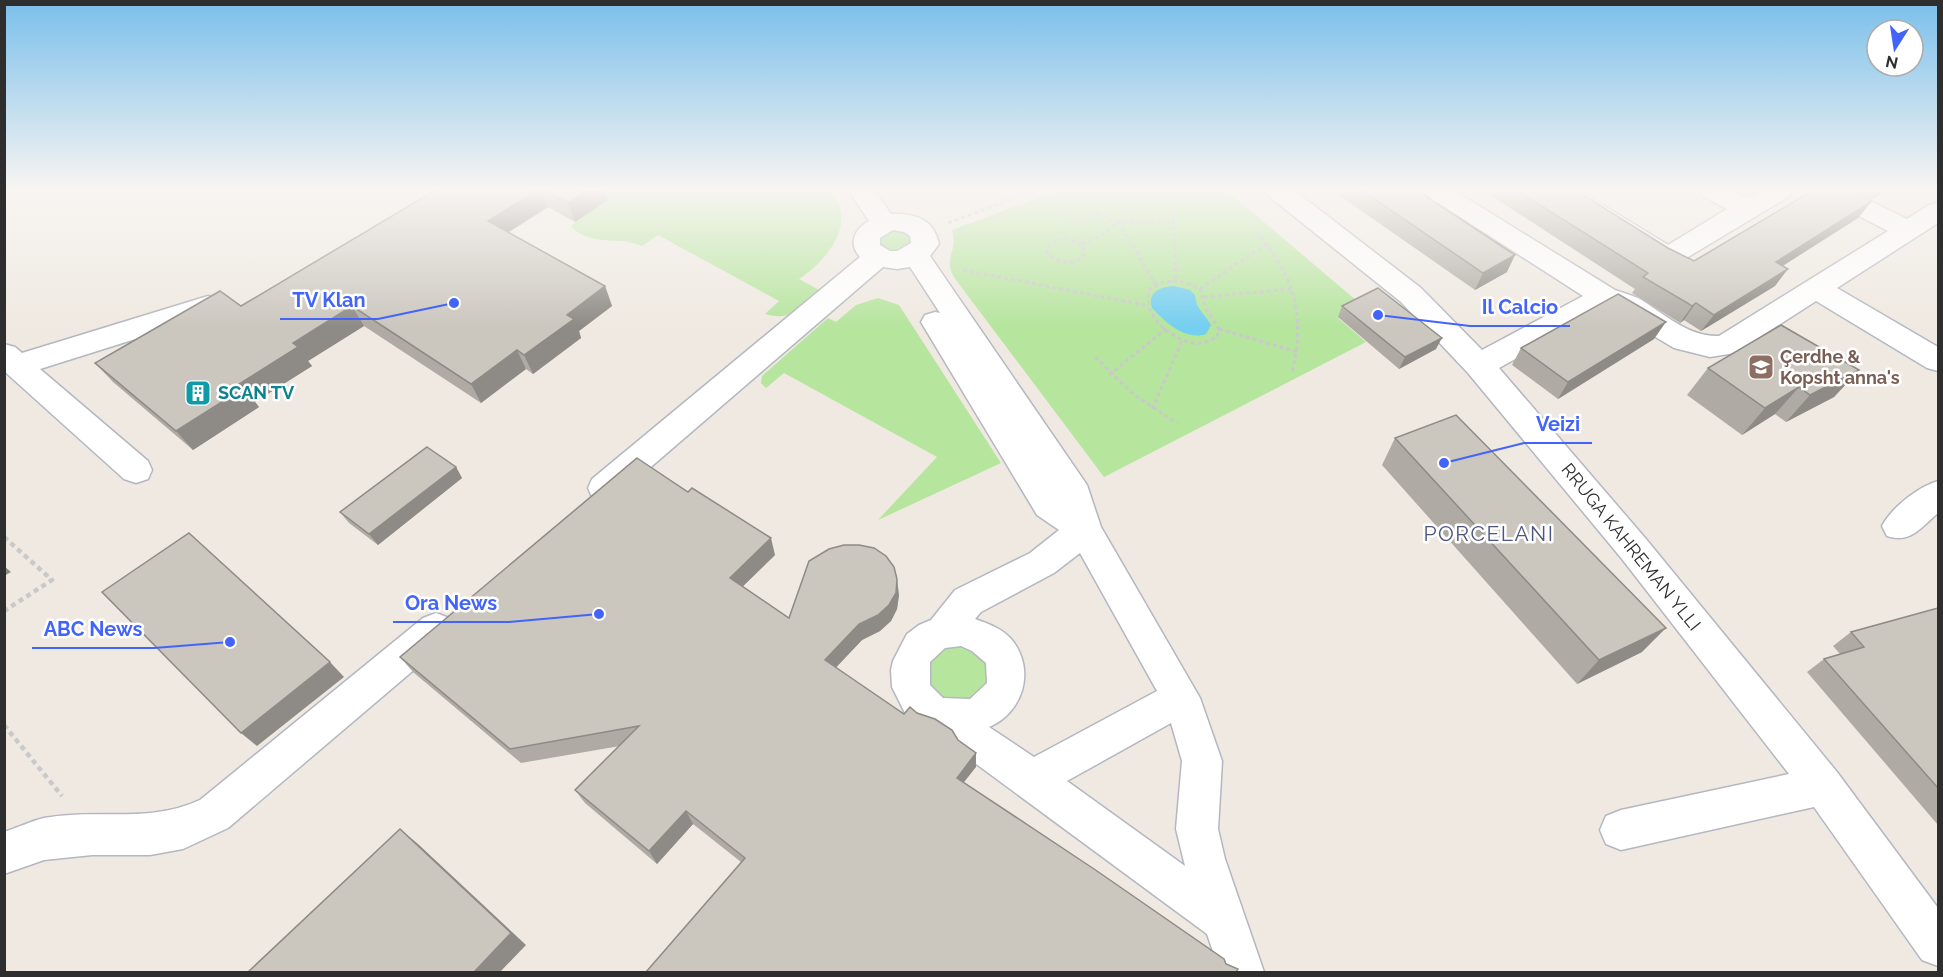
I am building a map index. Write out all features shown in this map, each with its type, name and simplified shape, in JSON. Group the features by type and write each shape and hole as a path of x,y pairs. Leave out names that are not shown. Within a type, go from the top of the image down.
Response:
{"street":[{"path":"867,237 867,248 897,258 1014,424 1049,506 1085,530 1181,698 1203,761 1197,829 1204,859 1242,972"},
{"path":"577,511 897,258 925,244 924,237"},
{"name":"RRUGA KAHREMAN YLLI","path":"1338,237 1411,295 1479,365 1641,558 1823,786 1938,944"},
{"path":"1511,237 1605,297 1626,304 1677,338 1696,346 1712,348 1725,346 1898,237"},
{"path":"1636,237 1668,257 1702,237"},
{"path":"1817,289 1938,360"},
{"path":"1479,365 1605,297"},
{"path":"11,360 208,306"},
{"path":"11,360 136,470"},
{"path":"1899,526 1938,494"},
{"path":"944,632 968,601 1034,568 1085,530"},
{"path":"4,853 44,839 92,834 150,835 183,829 214,814 457,611"},
{"path":"963,630 980,634 995,644 1004,658 1008,674 1004,690 994,705 978,715 960,719 939,716 921,705 910,689 908,671 914,654 927,639 944,632 963,630"},
{"path":"1032,779 1181,698"},
{"path":"960,719 974,739 1224,920"},
{"path":"1621,830 1823,786"}],"path":[{"path":"1082,244 1084,255 1071,262 1054,260 1047,252 1049,244 1059,239 1072,239 1082,244 1098,237"},
{"path":"1128,237 1156,285"},
{"path":"1175,237 1176,281"},
{"path":"1260,237 1278,258 1291,289 1298,320 1298,352 1292,372"},
{"path":"1200,289 1266,244"},
{"path":"957,269 1145,304"},
{"path":"1219,328 1217,337 1208,343 1196,343 1183,339 1166,329 1153,316 1145,304 1145,295 1156,285 1176,281 1200,289 1206,309 1219,328 1298,352"},
{"path":"1204,297 1291,289"},
{"path":"1109,375 1166,329"},
{"path":"1152,409 1183,339"},
{"path":"1095,357 1109,375 1135,398 1177,423"},
{"path":"4,537 52,580 4,611"},
{"path":"4,725 92,834"}],"green space":[{"path":"588,237 656,237 642,246 624,241"},
{"path":"661,237 837,237 829,251 815,267 799,279 821,291 796,312 782,316 765,314 779,301"},
{"path":"880,237 911,237 913,245 893,253 879,247"},
{"path":"1281,237 1363,306 1338,318 1366,342 1104,477 956,280 950,266 954,238"},
{"path":"878,298 899,305 1001,463 878,520 937,457 784,373 766,388 761,383 762,376 828,318 836,322 856,305"},
{"path":"961,644 992,664 985,696 947,704 926,686 929,661 948,645"}],"water":[{"path":"1174,286 1190,290 1195,295 1199,307 1211,325 1206,334 1184,333 1163,319 1152,308 1151,298 1156,291"}],"building":[{"path":"357,237 516,237 605,286 567,315 574,319 524,355 517,350 471,384 352,306 293,343 298,347 239,384 244,388 176,431 95,363 220,291 241,306"},
{"path":"1430,237 1487,237 1515,255 1483,273"},
{"path":"1590,237 1650,237 1694,261 1735,237 1816,237 1776,262 1788,269 1714,315 1696,303 1692,306 1643,277 1648,273"},
{"path":"1378,288 1442,338 1405,357 1342,306"},
{"path":"1618,294 1666,322 1568,382 1521,348"},
{"path":"1781,325 1859,370 1810,395 1799,387 1765,408 1708,368"},
{"path":"1456,415 1666,628 1599,660 1395,438"},
{"path":"427,447 456,467 369,534 340,512"},
{"path":"637,458 688,492 692,488 771,538 730,578 789,618 809,561 829,549 844,545 874,548 886,556 894,567 897,579 896,593 889,605 878,615 859,624 825,660 904,714 910,707 917,713 935,719 952,730 958,740 976,753 957,778 1224,959 1226,964 1238,969 1236,972 646,972 745,858 686,811 649,851 575,790 639,726 510,749 400,657"},
{"path":"189,533 330,662 241,733 102,592"},
{"path":"1938,608 1938,788 1824,659 1864,647 1851,632"},
{"path":"400,829 511,933 474,972 248,972"}],"place":[{"name":"TV Klan","path":"454,303"},
{"name":"Il Calcio","path":"1378,315"},
{"name":"Çerdhe & Kopsht anna's","path":"1761,367"},
{"name":"SCAN TV","path":"198,393"},
{"name":"Veizi","path":"1444,463"},
{"name":"Ora News","path":"599,614"},
{"name":"ABC News","path":"230,642"}],"district":[{"name":"PORCELANI","path":"1489,534"}]}
